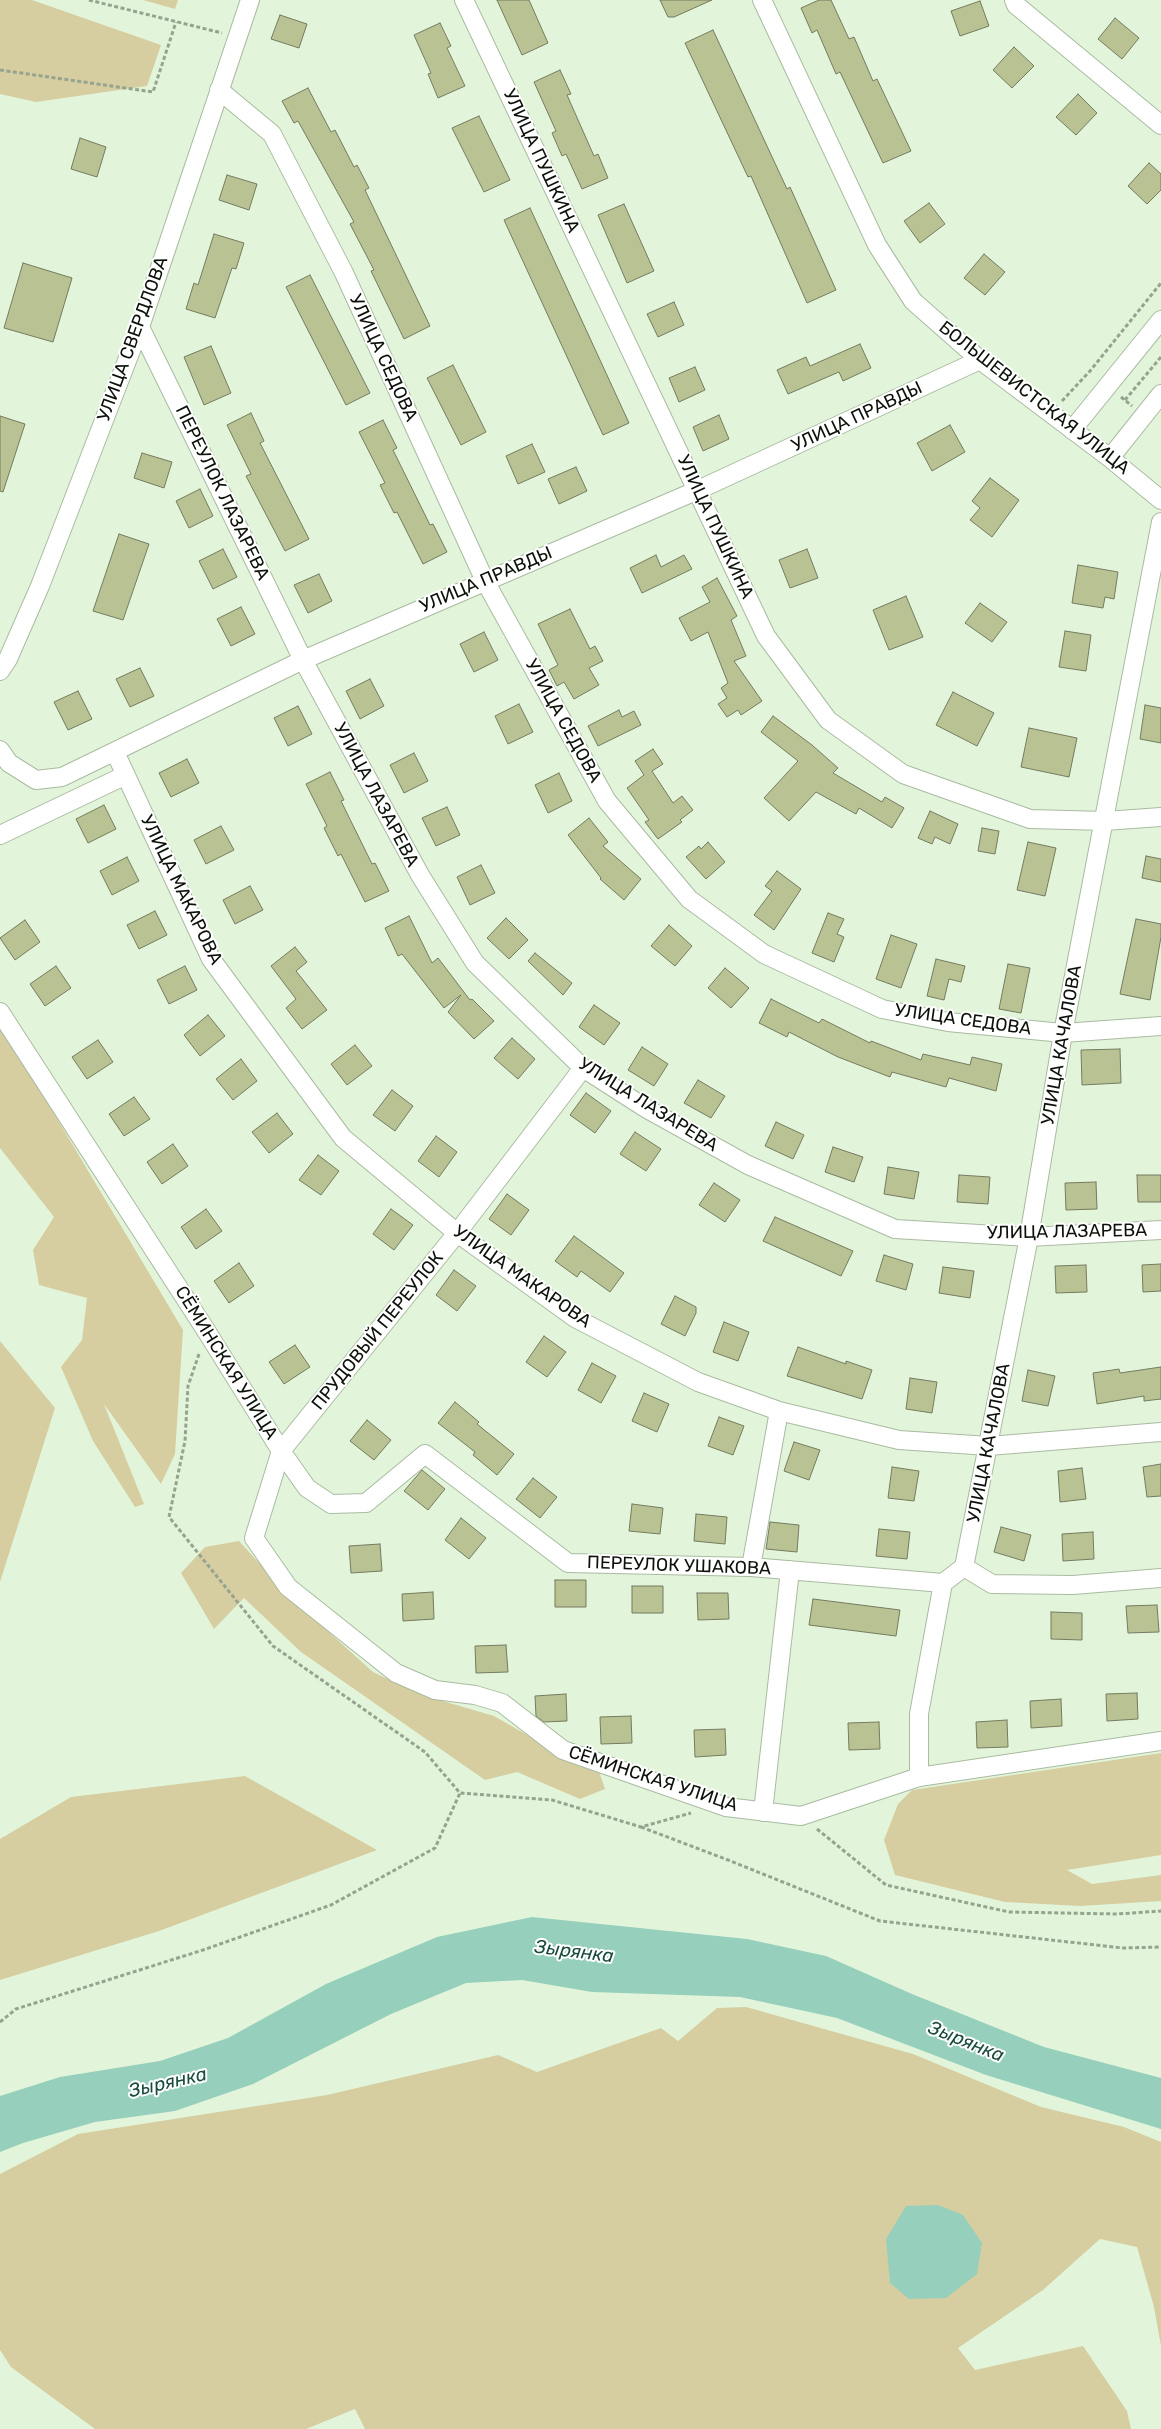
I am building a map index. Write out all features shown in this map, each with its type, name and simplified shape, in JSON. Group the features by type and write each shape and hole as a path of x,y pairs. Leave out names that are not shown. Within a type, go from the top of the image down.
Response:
{"street":[{"name":"УЛИЦА СВЕРДЛОВА","path":"0,671 8,659 40,586 140,327 250,0"},
{"name":"УЛИЦА ПУШКИНА","path":"464,0 766,636 828,720 903,774 1030,819 1105,821 1161,817"},
{"name":"БОЛЬШЕВИСТСКАЯ УЛИЦА","path":"762,0 877,245 914,300 980,360 1110,458 1161,500"},
{"path":"1014,0 1016,5 1161,125"},
{"name":"УЛИЦА СЕДОВА","path":"219,90 272,134 344,273 484,581 607,801 689,899 764,954 882,1009 948,1022 1063,1033 1161,1026"},
{"path":"1072,430 1161,320"},
{"name":"ПЕРЕУЛОК ЛАЗАРЕВА","path":"140,327 303,660"},
{"name":"УЛИЦА ПРАВДЫ","path":"0,750 9,763 36,780 62,777 303,660 698,490 980,360"},
{"path":"1110,458 1161,394"},
{"name":"УЛИЦА КАЧАЛОВА","path":"964,1568 1029,1237 1063,1033 1161,522"},
{"name":"УЛИЦА ЛАЗАРЕВА","path":"303,660 420,875 475,963 583,1068 647,1109 748,1165 895,1229 1029,1237 1161,1230"},
{"name":"УЛИЦА МАКАРОВА","path":"115,752 211,959 343,1138 457,1233 576,1318 698,1382 779,1411 899,1440 988,1446 1161,1432"},
{"path":"0,835 126,775"},
{"name":"СЁМИНСКАЯ УЛИЦА","path":"0,1012 207,1332 281,1451 254,1538 288,1587 396,1673 435,1690 475,1695 502,1703 563,1750 726,1807 801,1816 919,1777 1161,1741"},
{"name":"ПРУДОВЫЙ ПЕРЕУЛОК","path":"281,1451 457,1233 583,1068"},
{"path":"751,1566 779,1411"},
{"name":"ПЕРЕУЛОК УШАКОВА","path":"281,1451 308,1488 331,1504 366,1503 424,1454 568,1563 751,1566 943,1583"},
{"path":"919,1777 919,1714 943,1583 964,1568 992,1584 1073,1585 1161,1578"},
{"path":"762,1812 790,1570"}],"path":[{"path":"89,0 237,37"},
{"path":"0,70 153,92 176,22"},
{"path":"1050,414 1090,371 1161,283"},
{"path":"1125,400 1161,357"},
{"path":"1108,386 1143,416"},
{"path":"0,2022 16,2009 203,1950 331,1905 434,1848 460,1793"},
{"path":"801,1816 886,1886 1009,1912 1117,1914 1161,1911"},
{"path":"641,1827 880,1922 1123,1948 1161,1947"}],"shaded area":[{"path":"0,0 32,0 161,45 147,86 36,102 0,94"},
{"path":"143,0 178,0 175,9"},
{"path":"0,1023 183,1330 175,1454 161,1484 104,1404 144,1504 135,1507 93,1441 61,1367 82,1340 87,1298 39,1285 33,1250 54,1217 0,1148"},
{"path":"0,1341 55,1408 0,1582"},
{"path":"239,1541 292,1599 373,1672 422,1695 494,1716 557,1752 598,1768 605,1789 580,1799 517,1772 485,1780 301,1652 244,1598 214,1629 181,1573 205,1547"},
{"path":"1161,1753 1161,1855 1067,1870 1092,1884 1161,1875 1161,1901 1080,1906 1005,1902 895,1875 884,1840 898,1804 912,1790"},
{"path":"245,1776 377,1850 159,1931 0,1980 0,1839 71,1797"},
{"path":"746,2007 913,2054 1041,2107 1124,2127 1161,2142 1161,2346 1154,2307 1137,2247 1100,2239 1043,2290 958,2348 975,2370 1083,2346 1127,2411 1131,2429 365,2429 355,2409 306,2429 95,2429 11,2367 0,2350 0,2174 78,2134 327,2095 498,2055 537,2072 661,2028 678,2041 717,2008"}],"water":[{"name":"Зырянка","path":"532,1917 747,1939 826,1956 912,1994 1044,2047 1161,2078 1161,2129 986,2075 837,2018 740,1997 592,1992 522,1980 466,1983 391,2014 253,2084 175,2111 95,2122 23,2143 0,2152 0,2096 60,2077 160,2061 228,2038 326,1984 437,1937"},
{"path":"938,2205 963,2215 982,2243 977,2274 946,2298 909,2299 890,2283 886,2239 906,2206"}],"building":[{"path":"497,0 529,0 548,43 522,55"},
{"path":"660,0 712,0 674,17 668,17"},
{"path":"819,0 831,0 849,39 854,37 873,81 877,79 911,151 883,163 840,72 836,74 817,30 812,33 801,8"},
{"path":"980,1 989,26 960,36 951,11"},
{"path":"280,15 307,24 299,48 271,39"},
{"path":"1115,18 1139,38 1122,59 1098,39"},
{"path":"440,23 451,46 447,48 465,86 438,98 428,74 431,73 414,35"},
{"path":"713,30 787,189 790,187 836,290 807,303 751,176 748,177 685,43"},
{"path":"1014,47 1034,66 1012,88 993,70"},
{"path":"560,70 571,94 567,95 594,156 598,154 608,178 582,189 566,154 562,156 552,133 556,131 534,82"},
{"path":"308,88 331,132 335,130 354,167 357,165 369,188 365,190 430,326 404,339 371,271 374,270 350,224 354,222 298,121 294,123 282,101"},
{"path":"1078,94 1097,113 1076,135 1056,117"},
{"path":"479,116 510,180 484,192 452,128"},
{"path":"80,138 106,147 97,177 71,169"},
{"path":"1149,163 1161,174 1161,190 1147,204 1128,186"},
{"path":"227,175 257,184 249,210 219,200"},
{"path":"929,203 945,224 920,243 904,221"},
{"path":"624,204 654,271 627,283 598,215"},
{"path":"530,208 629,423 603,435 504,220"},
{"path":"214,234 244,243 236,269 232,268 215,318 186,309 194,283 198,285"},
{"path":"984,254 1005,272 985,295 964,278"},
{"path":"23,263 72,278 53,342 4,328"},
{"path":"310,275 370,393 346,405 286,287"},
{"path":"674,302 684,325 658,337 647,314"},
{"path":"860,344 871,368 843,381 839,372 788,394 777,370 806,357 810,366"},
{"path":"211,346 231,393 204,405 184,357"},
{"path":"453,365 486,432 461,445 427,378"},
{"path":"695,367 705,390 679,402 669,378"},
{"path":"251,413 264,441 260,443 309,539 285,551 246,476 251,474 227,425"},
{"path":"719,415 729,439 703,451 693,427"},
{"path":"0,416 25,424 3,492 0,491"},
{"path":"383,420 397,448 393,450 430,525 433,524 447,552 423,564 397,512 394,513 380,485 385,483 359,432"},
{"path":"950,425 965,452 932,471 917,443"},
{"path":"532,444 545,472 518,484 506,456"},
{"path":"142,453 172,462 164,488 134,478"},
{"path":"576,467 587,491 559,504 548,479"},
{"path":"990,478 1019,500 992,537 970,520 980,508 972,501"},
{"path":"200,489 213,516 189,528 176,501"},
{"path":"119,534 149,544 123,620 93,611"},
{"path":"223,549 237,577 213,589 199,561"},
{"path":"807,549 818,578 790,588 779,560"},
{"path":"656,555 661,567 684,555 692,569 642,593 630,568"},
{"path":"1078,565 1118,572 1114,599 1105,597 1103,608 1072,603"},
{"path":"319,574 332,601 308,613 294,585"},
{"path":"717,578 737,616 731,620 746,656 734,661 762,701 741,715 738,710 727,717 718,704 727,698 721,688 728,683 708,632 691,641 679,618 710,602 702,587"},
{"path":"906,596 923,637 889,650 873,610"},
{"path":"980,603 1007,622 992,642 965,623"},
{"path":"241,607 255,634 231,646 217,619"},
{"path":"570,609 590,649 595,646 603,661 589,668 599,685 574,699 564,682 557,686 549,670 558,665 538,624"},
{"path":"1065,631 1091,635 1086,671 1059,667"},
{"path":"484,632 498,660 474,672 460,644"},
{"path":"140,668 154,696 130,707 116,679"},
{"path":"370,679 384,706 360,719 346,691"},
{"path":"78,691 92,719 68,730 54,702"},
{"path":"953,692 994,713 977,746 936,725"},
{"path":"519,704 533,732 508,744 495,716"},
{"path":"1145,705 1161,708 1161,743 1140,739"},
{"path":"298,706 312,734 288,746 274,718"},
{"path":"619,710 622,717 634,711 641,725 598,746 588,726"},
{"path":"773,716 812,745 838,768 833,773 882,802 885,797 904,808 892,828 859,808 856,814 816,792 789,821 764,798 798,761 761,732"},
{"path":"1029,728 1077,738 1069,777 1021,767"},
{"path":"653,749 663,764 652,771 673,803 682,796 693,810 680,820 682,822 658,839 645,822 649,820 627,788 644,775 635,761"},
{"path":"414,753 428,781 404,793 390,765"},
{"path":"187,759 199,783 171,797 159,773"},
{"path":"330,772 344,800 341,801 372,864 375,863 389,891 365,902 341,854 338,856 324,828 327,826 306,784"},
{"path":"559,773 572,801 548,813 535,785"},
{"path":"104,805 116,829 88,843 76,819"},
{"path":"447,807 460,835 436,846 422,818"},
{"path":"930,811 958,824 950,844 935,837 932,844 918,838"},
{"path":"589,818 608,842 603,846 641,879 624,900 600,879 568,835"},
{"path":"221,826 234,850 206,864 194,840"},
{"path":"982,828 999,831 995,854 978,851"},
{"path":"708,842 725,862 706,879 686,857 699,846 701,849"},
{"path":"1028,842 1056,848 1045,896 1017,890"},
{"path":"1146,856 1161,859 1161,882 1142,878"},
{"path":"127,857 139,881 112,895 100,871"},
{"path":"481,865 495,893 470,905 457,877"},
{"path":"777,871 801,889 774,930 754,915 772,891 765,886"},
{"path":"250,886 263,910 235,924 223,900"},
{"path":"155,911 167,935 139,949 127,925"},
{"path":"828,913 844,919 837,934 844,937 834,962 812,953"},
{"path":"409,916 432,963 438,958 470,1000 472,999 494,1021 474,1039 448,1012 461,995 444,1008 402,954 398,956 385,928"},
{"path":"506,918 528,940 509,959 487,938"},
{"path":"1136,919 1161,924 1161,937 1150,1000 1120,994"},
{"path":"25,920 40,942 15,960 0,938"},
{"path":"669,925 692,946 675,966 651,946"},
{"path":"891,935 917,944 901,988 876,979"},
{"path":"295,947 307,962 296,971 327,1010 302,1029 286,1008 296,999 271,966"},
{"path":"535,953 572,983 563,995 528,961"},
{"path":"936,959 965,966 961,982 949,979 944,1000 927,996"},
{"path":"1008,964 1030,968 1021,1013 999,1009"},
{"path":"56,966 71,988 45,1006 30,984"},
{"path":"185,966 197,990 169,1004 157,980"},
{"path":"725,968 749,988 731,1008 708,988"},
{"path":"771,999 819,1023 822,1019 870,1043 871,1041 921,1060 923,1054 970,1065 972,1057 1002,1064 996,1091 949,1078 946,1087 892,1072 890,1077 838,1057 789,1032 787,1037 759,1023"},
{"path":"594,1005 620,1023 604,1045 579,1027"},
{"path":"208,1015 225,1036 200,1056 184,1035"},
{"path":"512,1038 535,1059 518,1079 494,1058"},
{"path":"98,1040 113,1062 87,1079 72,1057"},
{"path":"355,1045 372,1066 347,1085 331,1064"},
{"path":"642,1047 668,1064 654,1086 628,1070"},
{"path":"1120,1049 1121,1083 1082,1085 1081,1050"},
{"path":"241,1059 257,1081 233,1100 216,1079"},
{"path":"698,1080 725,1096 711,1118 684,1103"},
{"path":"392,1090 413,1106 395,1131 373,1115"},
{"path":"586,1093 611,1111 595,1133 570,1115"},
{"path":"134,1097 150,1119 124,1136 109,1114"},
{"path":"277,1113 293,1134 269,1153 252,1132"},
{"path":"776,1122 804,1135 793,1159 765,1146"},
{"path":"635,1132 661,1149 646,1171 620,1154"},
{"path":"436,1136 457,1152 439,1177 418,1161"},
{"path":"173,1144 188,1166 162,1184 147,1162"},
{"path":"833,1147 863,1157 854,1182 825,1172"},
{"path":"318,1155 339,1171 321,1195 299,1180"},
{"path":"888,1167 919,1172 914,1199 884,1194"},
{"path":"959,1175 990,1177 988,1204 957,1202"},
{"path":"1137,1175 1161,1175 1161,1202 1138,1202"},
{"path":"1096,1182 1097,1209 1066,1210 1065,1183"},
{"path":"714,1183 740,1200 725,1222 699,1205"},
{"path":"507,1194 529,1210 511,1235 489,1219"},
{"path":"206,1209 222,1231 196,1249 181,1227"},
{"path":"391,1209 413,1225 394,1250 373,1234"},
{"path":"775,1217 853,1251 841,1276 763,1241"},
{"path":"574,1236 624,1273 610,1292 581,1271 577,1277 555,1261"},
{"path":"884,1255 913,1264 906,1290 876,1281"},
{"path":"239,1263 254,1286 229,1303 214,1281"},
{"path":"1161,1264 1161,1291 1143,1292 1142,1265"},
{"path":"1086,1265 1087,1292 1056,1293 1055,1266"},
{"path":"943,1267 974,1271 970,1298 939,1293"},
{"path":"454,1270 476,1286 457,1311 436,1295"},
{"path":"675,1296 696,1307 696,1313 685,1336 661,1324"},
{"path":"724,1322 749,1332 738,1361 713,1352"},
{"path":"544,1336 566,1352 547,1377 526,1362"},
{"path":"295,1345 310,1367 284,1384 269,1362"},
{"path":"798,1347 846,1364 846,1361 872,1370 862,1399 787,1376"},
{"path":"592,1363 616,1376 601,1403 578,1390"},
{"path":"1161,1367 1161,1399 1144,1401 1144,1396 1097,1404 1093,1373 1119,1369 1120,1373"},
{"path":"1028,1370 1055,1376 1048,1406 1022,1401"},
{"path":"910,1378 937,1382 932,1413 906,1409"},
{"path":"644,1393 669,1404 657,1432 632,1421"},
{"path":"455,1402 479,1422 477,1424 514,1454 497,1475 473,1455 475,1452 438,1423"},
{"path":"719,1417 744,1426 733,1455 708,1446"},
{"path":"367,1420 391,1440 374,1460 350,1441"},
{"path":"794,1442 820,1450 809,1480 784,1471"},
{"path":"1161,1464 1161,1496 1147,1497 1143,1467"},
{"path":"892,1467 919,1471 914,1501 888,1498"},
{"path":"1082,1468 1086,1499 1060,1502 1058,1471"},
{"path":"422,1470 445,1489 428,1510 404,1491"},
{"path":"533,1478 557,1497 540,1518 516,1499"},
{"path":"632,1504 663,1508 660,1534 629,1531"},
{"path":"696,1514 727,1517 725,1544 694,1541"},
{"path":"461,1518 486,1538 469,1559 445,1540"},
{"path":"770,1522 799,1525 797,1552 766,1549"},
{"path":"1001,1527 1031,1535 1024,1561 994,1552"},
{"path":"879,1529 910,1532 907,1559 876,1556"},
{"path":"1093,1532 1094,1559 1063,1561 1062,1534"},
{"path":"380,1544 382,1571 351,1573 349,1546"},
{"path":"555,1580 586,1580 586,1607 555,1607"},
{"path":"632,1586 663,1586 663,1613 632,1613"},
{"path":"433,1592 434,1619 403,1621 402,1594"},
{"path":"697,1593 728,1593 729,1619 698,1620"},
{"path":"813,1599 900,1610 896,1636 809,1625"},
{"path":"1157,1605 1159,1632 1128,1633 1126,1606"},
{"path":"1051,1612 1082,1613 1082,1640 1051,1639"},
{"path":"506,1645 508,1672 476,1673 475,1646"},
{"path":"1137,1693 1138,1719 1107,1721 1106,1694"},
{"path":"566,1694 567,1721 544,1722 536,1716 535,1696"},
{"path":"1061,1699 1062,1726 1031,1728 1030,1701"},
{"path":"631,1716 632,1743 601,1744 600,1717"},
{"path":"1007,1720 1008,1747 977,1748 976,1722"},
{"path":"879,1722 880,1749 849,1750 848,1723"},
{"path":"725,1729 726,1755 695,1757 694,1730"}]}
